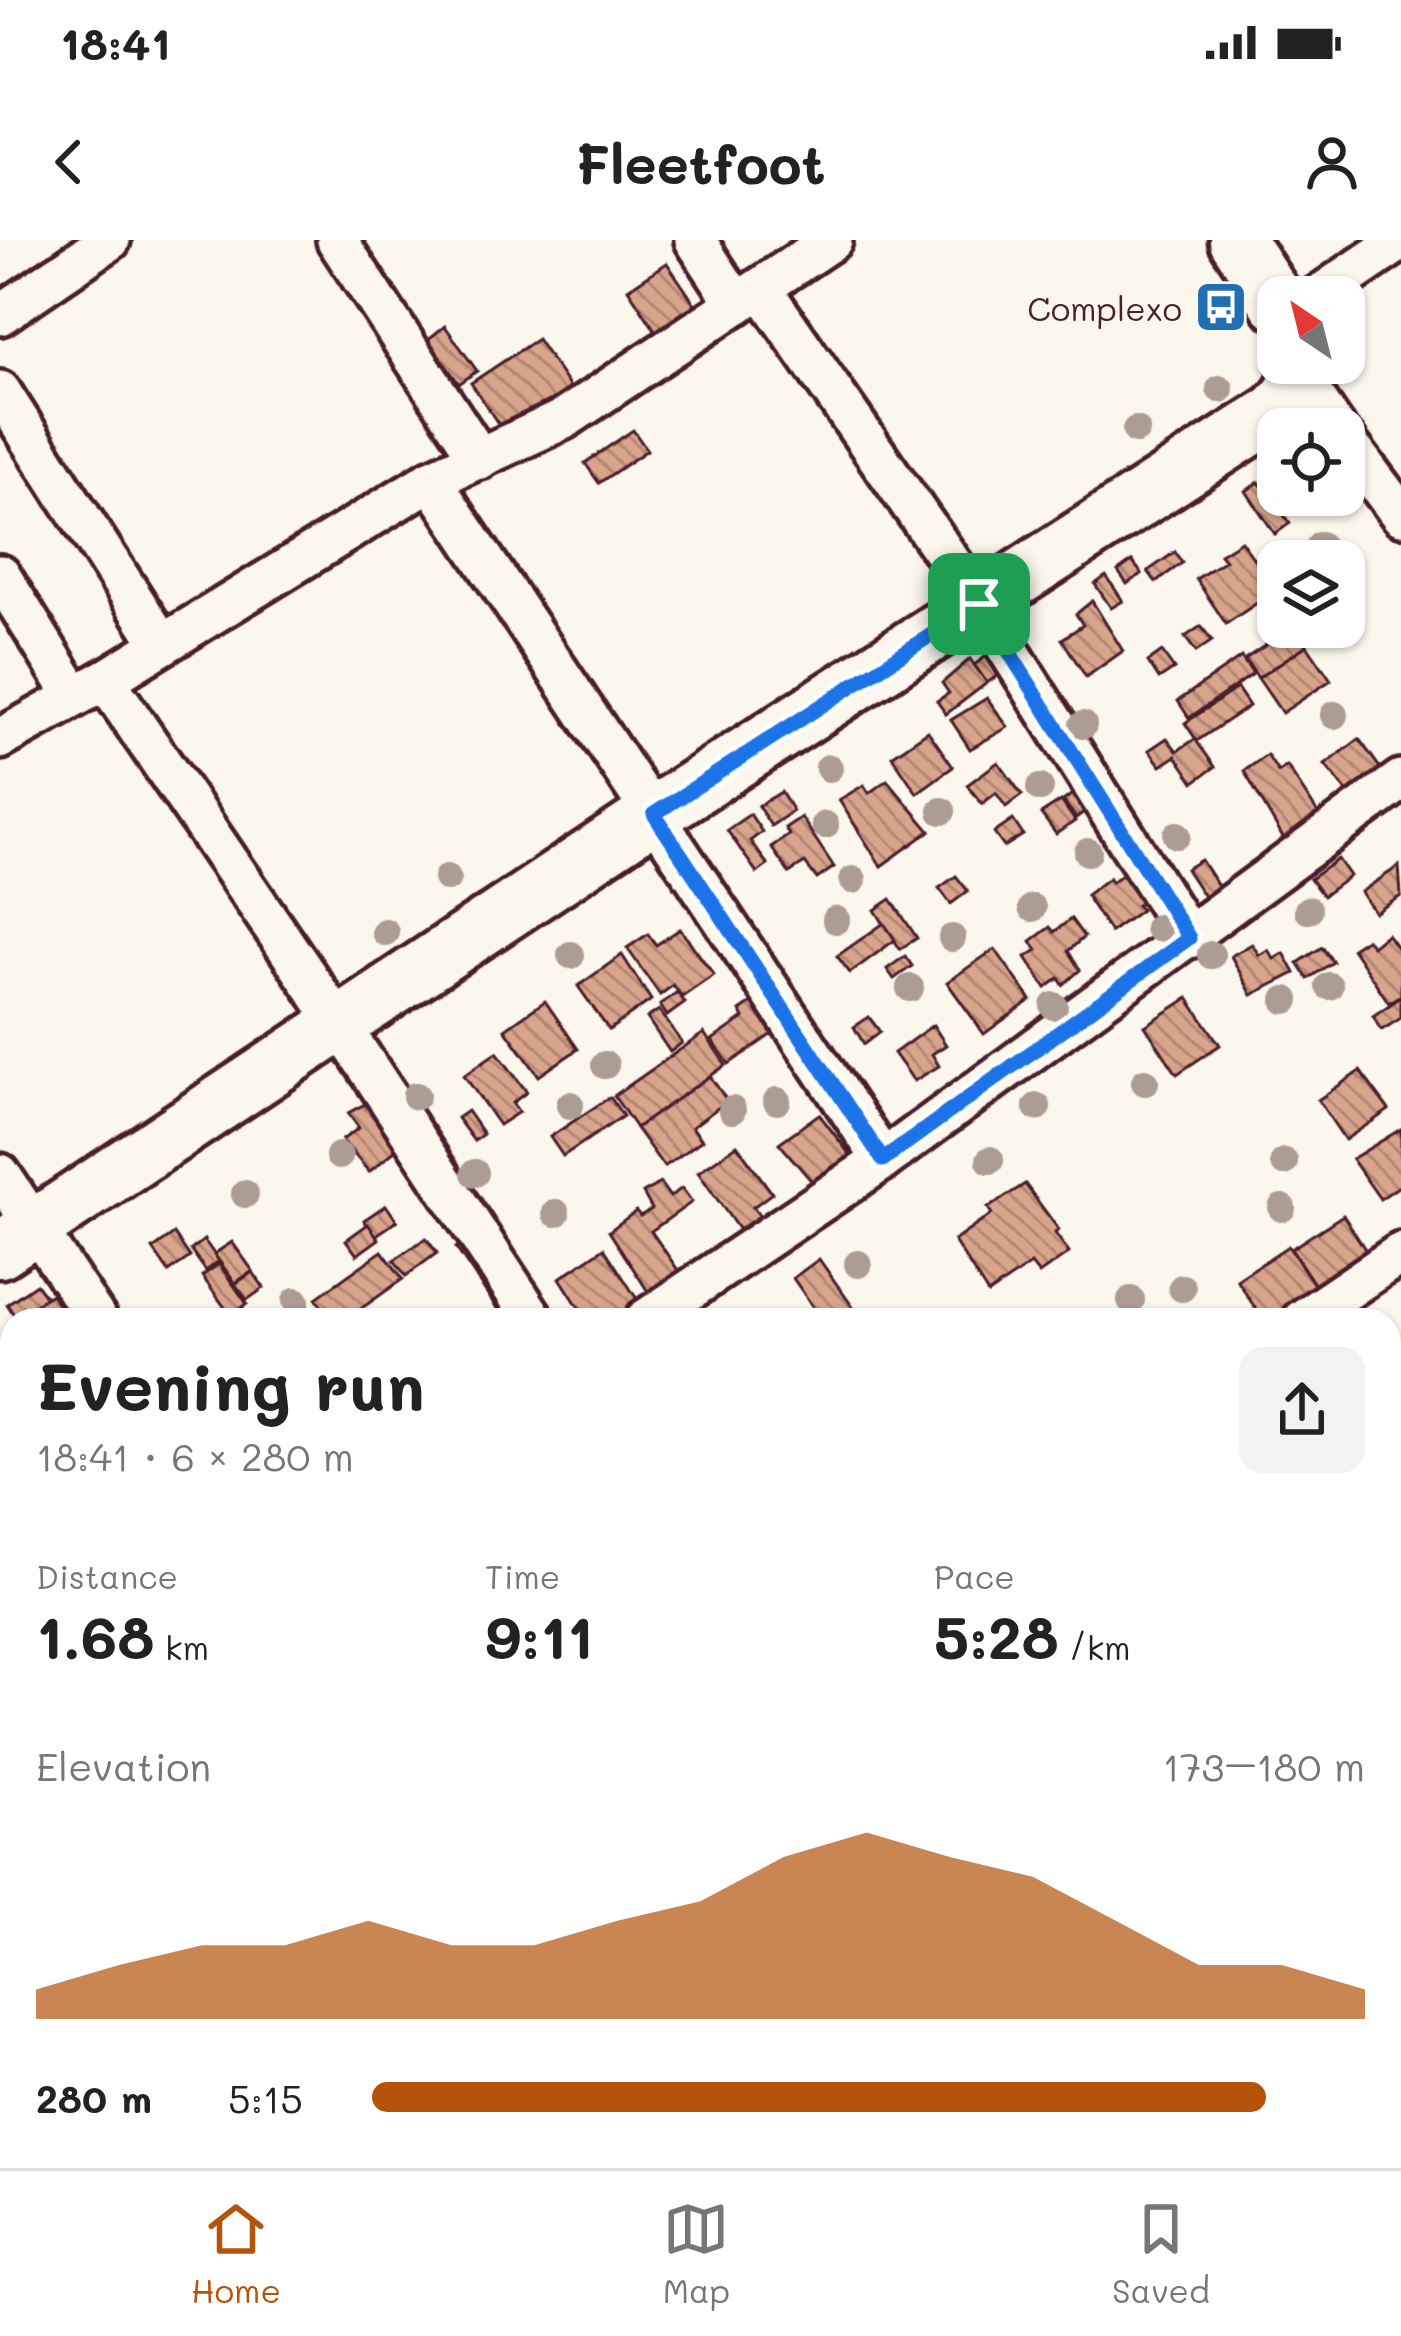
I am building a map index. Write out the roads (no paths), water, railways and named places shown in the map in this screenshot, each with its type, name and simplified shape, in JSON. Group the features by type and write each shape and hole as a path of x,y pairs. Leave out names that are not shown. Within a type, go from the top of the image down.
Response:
{"street":[{"path":"0,315 110,240"},
{"path":"337,240 480,459"},
{"path":"695,240 749,296 979,604 1189,938"},
{"path":"0,739 431,480 565,419 832,240"},
{"path":"1237,240 1260,276"},
{"path":"1349,276 1401,240"},
{"path":"18,1238 654,814 1275,412 1295,384"},
{"path":"0,391 160,644"},
{"path":"1365,467 1401,515"},
{"path":"431,480 883,1160"},
{"path":"0,574 340,1025 526,1308"},
{"path":"663,1308 883,1160 1401,780"},
{"path":"0,1174 18,1238 86,1308"},
{"path":"1320,1308 1400,1256"}],"place":[{"name":"Complexo","path":"1221,307"}]}
